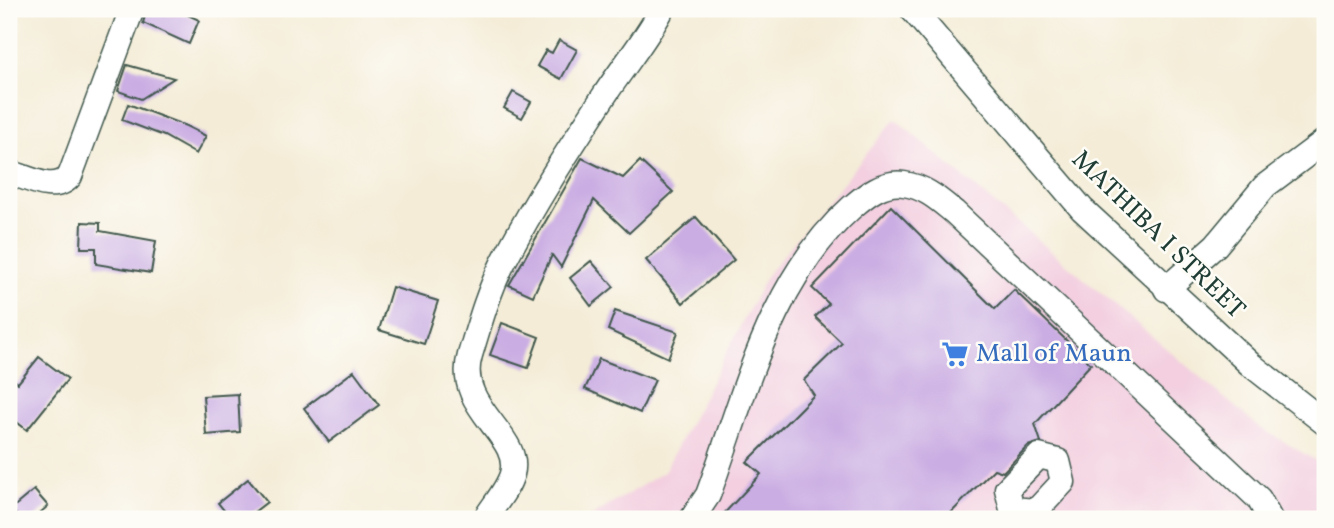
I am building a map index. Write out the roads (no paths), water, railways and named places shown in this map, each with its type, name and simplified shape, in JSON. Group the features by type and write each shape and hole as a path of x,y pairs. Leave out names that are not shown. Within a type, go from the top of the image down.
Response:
{"street":[{"path":"9,172 46,185 58,185 70,176 132,9"},
{"path":"485,519 512,474 513,462 492,421 472,397 466,383 466,368 482,317 501,266 603,97 662,9"},
{"name":"MATHIBA I STREET","path":"912,9 1082,209 1250,364 1325,423"},
{"path":"1166,289 1216,245 1265,186 1325,141"},
{"path":"692,519 708,495 780,299 825,231 872,190 901,183 926,190 954,212 1259,499 1270,519"}],"place":[{"name":"Mall of Maun","path":"955,354"}]}
